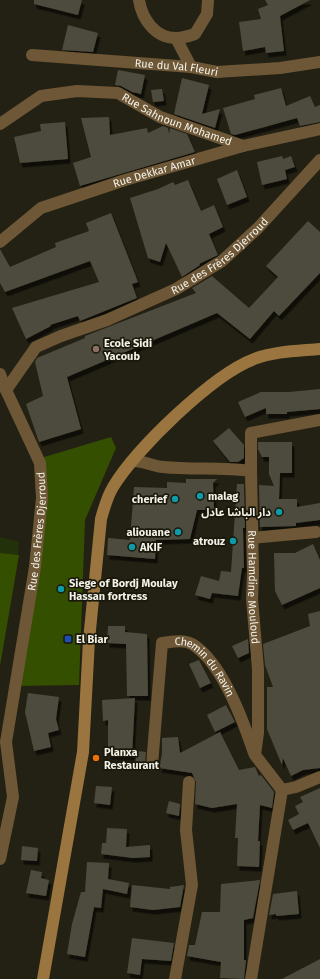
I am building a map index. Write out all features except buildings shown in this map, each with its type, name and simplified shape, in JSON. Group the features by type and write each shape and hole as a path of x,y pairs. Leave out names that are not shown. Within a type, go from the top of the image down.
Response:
{"main road":[{"path":"43,979 83,752 89,640 101,519 105,504 113,487 132,461 195,396 238,366 253,359 271,353 320,349"}],"street":[{"path":"139,0 141,9 150,26 159,34 176,38 195,34 208,14 208,0"},
{"path":"176,38 191,66"},
{"name":"Rue du Val Fleuri","path":"32,55 191,66 217,72 280,68 320,62"},
{"name":"Rue Sahnoun Mohamed","path":"0,124 41,96 77,91 118,93 160,117 243,146"},
{"name":"Rue Dekkar Amar","path":"0,242 41,208 125,180 243,146 320,129"},
{"name":"Rue des Frères Djerroud","path":"0,858 13,797 6,742 34,567 42,498 40,463 6,390 36,347 61,336 107,320 176,289 222,261 258,228 320,160"},
{"path":"0,374 6,390"},
{"name":"Rue Hamdine Mouloud","path":"255,755 258,733 258,669 252,599 251,433 320,420"},
{"path":"132,461 136,460 161,467 229,468 251,471"},
{"path":"252,538 316,532"},
{"name":"Chemin du Ravin","path":"152,765 162,643 179,640 191,644 210,659 241,714 255,755"},
{"path":"251,979 282,790 255,755"},
{"path":"282,790 296,787 320,776"},
{"path":"175,979 192,885 186,830 189,782"}],"green space":[{"path":"111,437 116,448 85,520 79,685 17,686 41,458"},
{"path":"0,537 19,542 18,555 0,553"},
{"path":"0,553 19,555 0,666"}],"place":[{"name":"Ecole Sidi Yacoub","path":"96,349"},
{"name":"malag","path":"200,496"},
{"name":"cherief","path":"175,499"},
{"name":"دار الباشا عادل","path":"279,512"},
{"name":"aliouane","path":"178,532"},
{"name":"atrouz","path":"233,541"},
{"name":"AKIF","path":"132,547"},
{"name":"Siege of Bordj Moulay Hassan fortress","path":"61,589"},
{"name":"El Biar","path":"68,639"},
{"name":"Planxa Restaurant","path":"96,758"}]}
